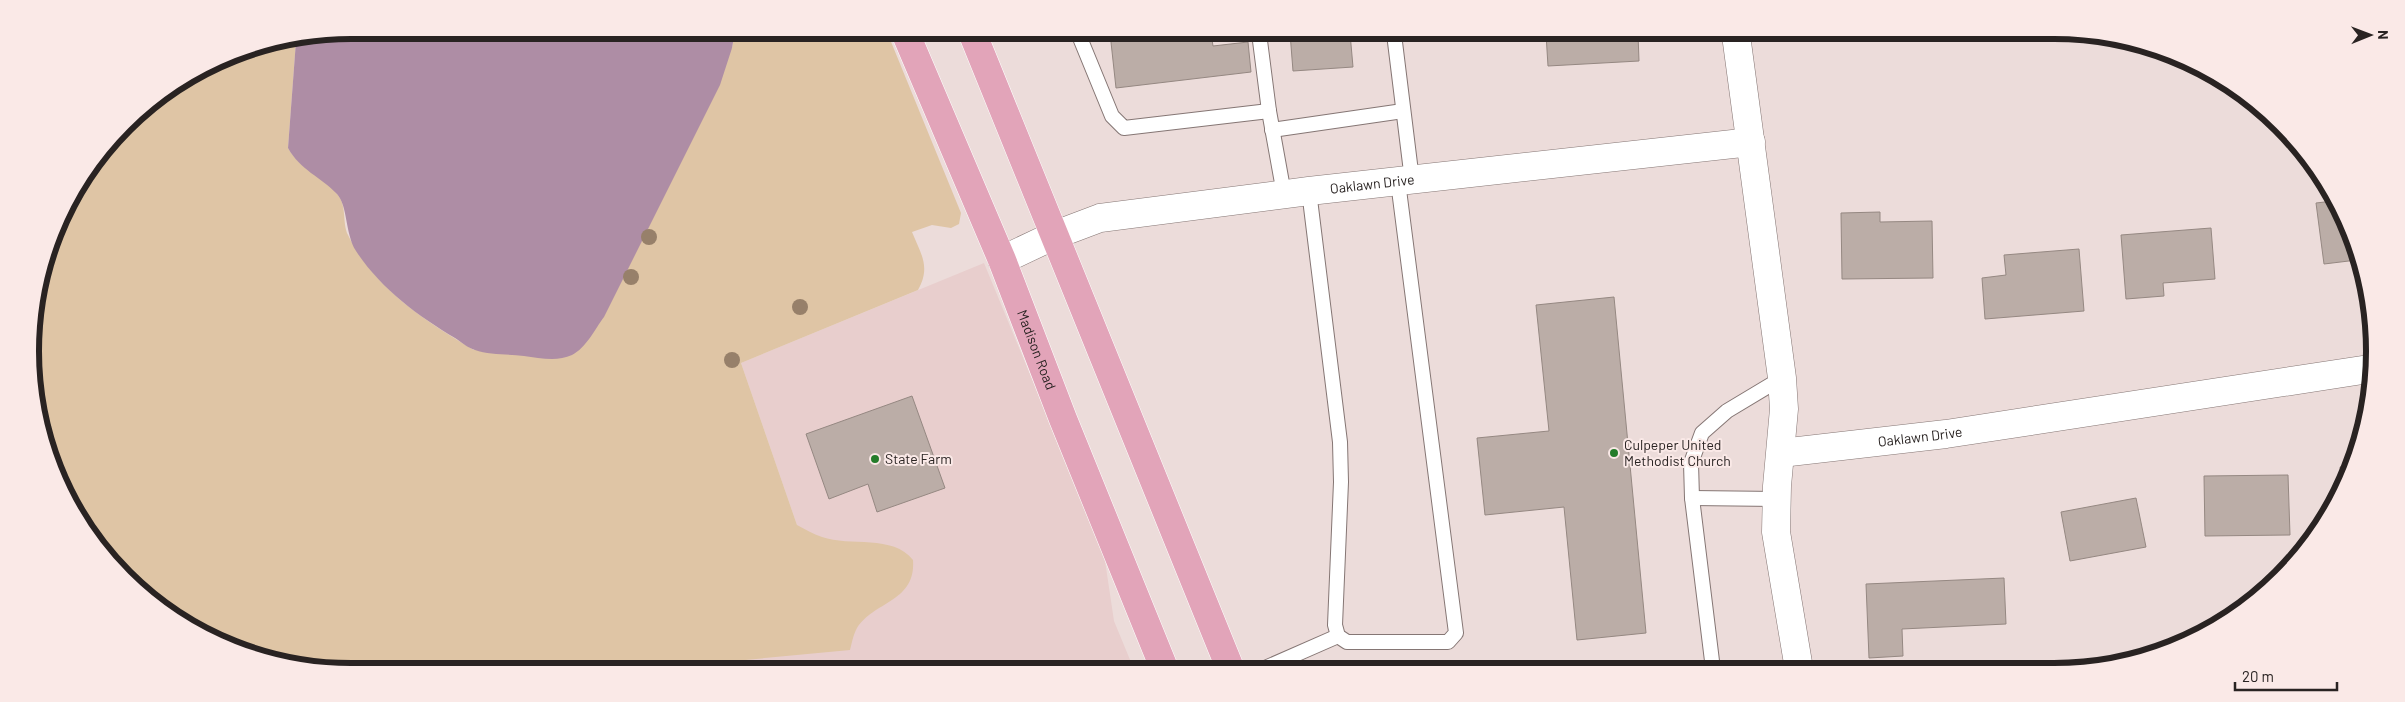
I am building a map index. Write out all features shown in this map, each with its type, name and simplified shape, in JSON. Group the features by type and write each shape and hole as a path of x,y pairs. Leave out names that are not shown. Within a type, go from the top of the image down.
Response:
{"main road":[{"name":"Madison Road","path":"908,39 1002,260 1063,419 1162,663"},
{"path":"975,39 1228,663"}],"street":[{"path":"1737,39 1782,378 1784,409 1776,532 1798,663"},
{"name":"Oaklawn Drive","path":"1002,260 1055,235 1100,218 1296,193 1751,142"},
{"name":"Oaklawn Drive","path":"1781,453 1946,434 2366,369"}],"lane":[{"path":"1081,39 1112,116 1124,128 1269,111"},
{"path":"1260,39 1272,130 1296,193 1340,442 1341,482 1335,624 1338,636 1347,642 1448,642 1456,633 1405,181 1403,111 1395,39"},
{"path":"1272,130 1403,111"},
{"path":"1712,663 1692,498 1690,462 1702,433 1726,411 1782,378"},
{"path":"1692,498 1777,498"},
{"path":"1276,663 1338,636"}],"shaded area":[{"path":"331,39 734,39 720,85 604,317 586,343 577,352 566,357 548,359 480,352 467,346 414,311 376,277 356,251 352,244 341,199 331,188 298,162 288,148 296,44"},
{"path":"734,39 890,39 961,213 959,224 951,228 932,225 912,232 924,267 922,282 918,290 741,363 797,525 819,536 833,540 870,542 894,547 904,552 913,560 912,574 908,585 892,600 864,619 857,628 850,650 713,663 331,663 310,661 251,647 195,621 178,611 145,586 103,541 71,489 49,432 39,371 41,310 55,251 81,195 91,178 116,145 161,103 213,71 251,55 296,44 288,148 300,163 332,188 341,199 348,235 359,254 386,287 419,315 474,350 732,48"},
{"path":"984,263 1104,554 1114,621 1131,663 335,663 797,525 741,363"}],"building":[{"path":"1111,39 1212,39 1213,46 1248,42 1251,72 1116,88"},
{"path":"1290,39 1351,39 1353,67 1293,71"},
{"path":"1546,39 1638,39 1639,61 1548,66"},
{"path":"2328,202 2353,260 2324,264 2316,203"},
{"path":"1880,212 1880,222 1932,221 1933,278 1842,279 1841,213"},
{"path":"2211,228 2215,279 2163,283 2164,296 2126,299 2121,235"},
{"path":"2079,249 2084,311 1985,319 1982,278 2006,275 2004,255"},
{"path":"1614,297 1646,633 1577,640 1564,507 1485,515 1477,438 1549,431 1536,305"},
{"name":"State Farm","path":"912,396 945,488 877,512 868,484 829,499 806,434"},
{"path":"2288,475 2290,535 2205,536 2204,476"},
{"path":"2136,498 2146,547 2070,561 2061,512"},
{"path":"2004,578 2006,624 1902,629 1903,656 1869,658 1866,584"}],"place":[{"name":"Culpeper United Methodist Church","path":"1614,453"},
{"name":"State Farm","path":"875,459"}]}
